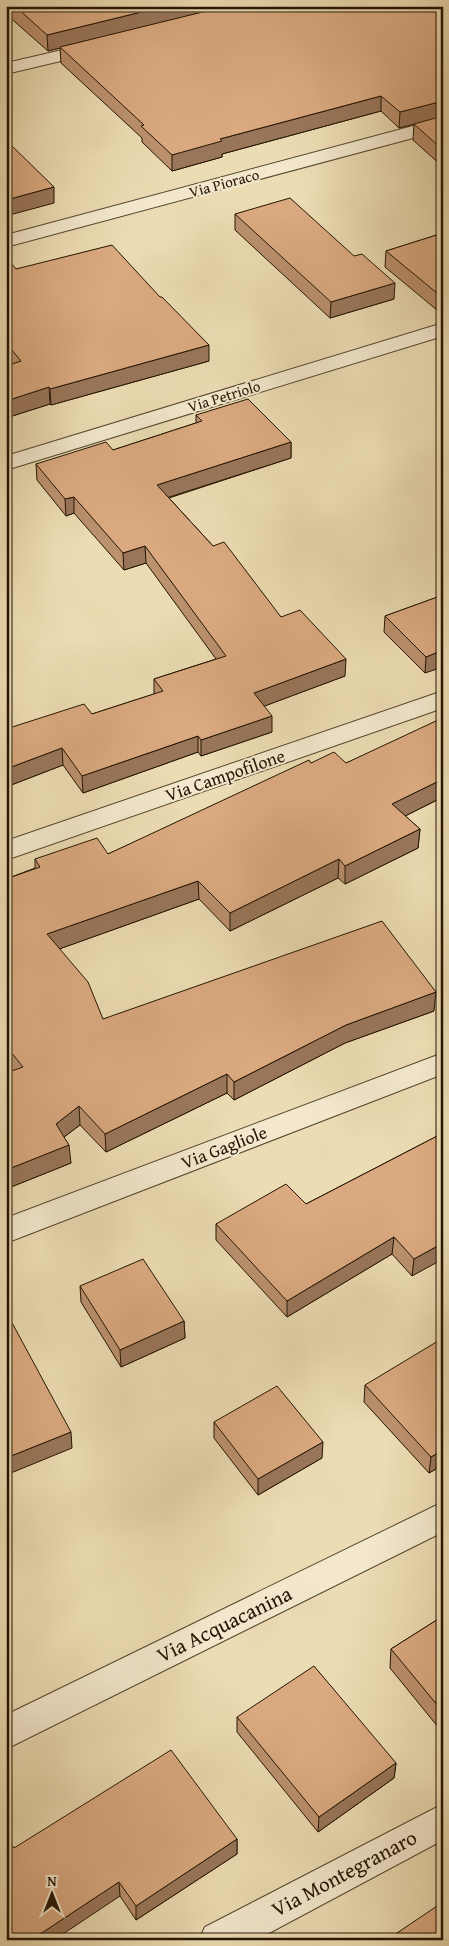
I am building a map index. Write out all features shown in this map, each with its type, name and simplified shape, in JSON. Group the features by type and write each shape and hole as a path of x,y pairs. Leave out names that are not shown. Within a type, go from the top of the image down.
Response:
{"street":[{"path":"6,69 110,44"},
{"name":"Via Pioraco","path":"6,241 443,124"},
{"name":"Via Petriolo","path":"6,463 443,329"},
{"name":"Via Campofilone","path":"6,851 443,700"},
{"name":"Via Gagliole","path":"6,1231 443,1063"},
{"name":"Via Acquacanina","path":"6,1733 443,1516"},
{"name":"Via Montegranaro","path":"218,1940 443,1820"}],"building":[{"path":"15,6 166,6 47,35"},
{"path":"227,6 443,6 443,101 400,112 381,96 220,139 222,141 172,155 141,126 144,125 60,47"},
{"path":"443,116 443,150 414,124"},
{"path":"6,145 11,145 54,187 6,200"},
{"path":"290,198 354,256 362,254 395,283 331,302 235,214"},
{"path":"443,233 443,298 386,251"},
{"path":"112,245 160,297 209,345 50,389 49,387 6,401 6,366 21,361 6,343 6,265 11,263 16,269"},
{"path":"248,399 291,442 157,485 213,546 224,542 281,617 300,610 346,659 254,693 272,716 201,740 198,736 82,776 62,748 6,769 6,729 84,704 92,714 163,691 154,679 226,656 145,546 123,553 74,497 65,499 36,464 106,442 113,450 202,421 196,415"},
{"path":"443,595 443,650 426,657 385,616"},
{"path":"438,720 443,724 443,779 392,804 420,829 345,866 339,859 230,913 198,881 47,934 88,982 103,1019 382,921 436,992 346,1025 234,1082 227,1074 105,1134 79,1106 56,1124 69,1145 6,1170 6,1073 23,1067 6,1046 6,879 40,867 35,859 97,838 108,854 309,760 311,763 334,752 346,763"},
{"path":"443,1133 443,1243 414,1259 394,1237 287,1301 216,1224 286,1184 306,1204"},
{"path":"143,1259 184,1321 120,1350 80,1286"},
{"path":"10,1319 71,1432 6,1458 6,1320"},
{"path":"443,1338 443,1450 431,1457 365,1385"},
{"path":"277,1386 323,1442 258,1479 214,1422"},
{"path":"443,1616 443,1712 391,1649"},
{"path":"314,1666 396,1763 319,1817 237,1717"},
{"path":"171,1750 237,1839 136,1906 119,1882 31,1940 6,1940 6,1837 14,1848"},
{"path":"443,1902 443,1940 402,1940 397,1933"}]}
